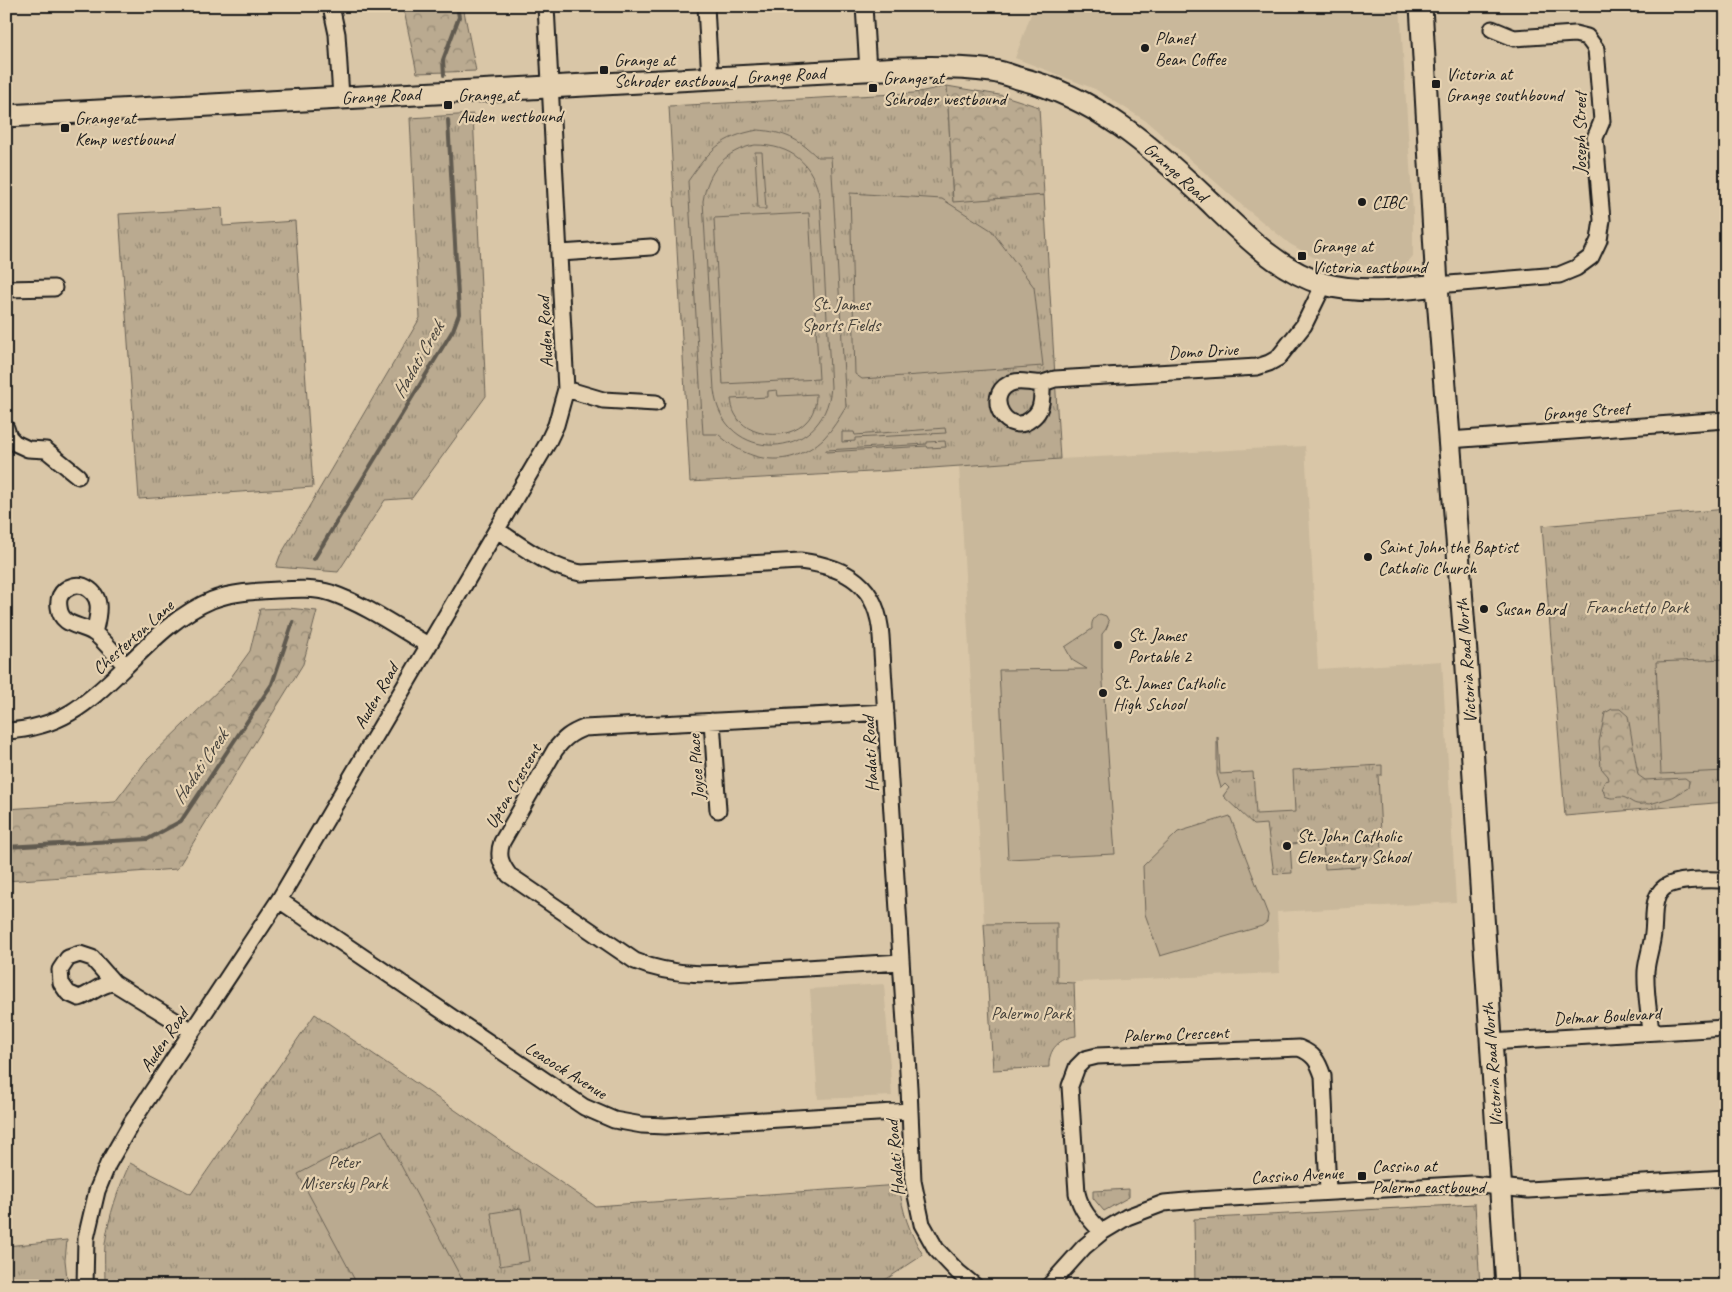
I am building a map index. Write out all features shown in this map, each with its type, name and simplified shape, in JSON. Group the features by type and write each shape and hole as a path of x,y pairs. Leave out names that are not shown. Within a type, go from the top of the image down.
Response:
{"main road":[{"name":"Victoria Road North","path":"1421,6 1437,285 1466,654 1507,1286"},
{"name":"Grange Road","path":"6,116 868,70 941,67 994,71 1040,83 1068,95 1114,120 1175,169 1261,249 1291,269 1324,284 1361,289 1402,289 1437,285"}],"street":[{"path":"330,6 338,34 341,98"},
{"name":"Auden Road","path":"85,1286 86,1238 97,1191 108,1164 132,1122 279,900 547,444 556,425 566,389 546,6"},
{"path":"706,6 710,79"},
{"path":"864,6 868,70"},
{"name":"Joseph Street","path":"1437,285 1558,275 1576,268 1591,257 1599,240 1602,220 1595,138 1602,121 1596,49 1587,37 1575,34 1514,38 1492,30"},
{"path":"560,253 651,247"},
{"name":"Domo Drive","path":"1042,383 1054,379 1258,367 1270,363 1278,358 1304,324 1324,284"},
{"path":"6,289 54,288"},
{"path":"566,389 603,400 656,403"},
{"name":"Grange Street","path":"1448,440 1726,420"},
{"path":"6,428 9,437 15,443 28,449 46,450 78,476"},
{"name":"Hadati Road","path":"496,530 553,565 568,571 581,573 800,561 824,564 846,574 863,587 875,604 881,627 913,1182 922,1224 936,1248 958,1272 975,1286"},
{"name":"Chesterton Lane","path":"6,731 16,731 52,723 76,710 98,693 166,628 188,612 213,600 238,594 269,590 302,589 329,593 356,604 428,645"},
{"path":"94,633 126,666"},
{"name":"Upton Crescent","path":"886,712 584,728 573,732 564,739 502,842 498,852 502,865 509,875 635,961 651,968 675,973 708,974 901,962"},
{"name":"Joyce Place","path":"712,721 718,810"},
{"path":"1651,1032 1646,974 1653,936 1654,909 1658,896 1666,887 1677,882 1726,880"},
{"name":"Leacock Avenue","path":"279,900 584,1107 614,1120 642,1125 665,1126 910,1111"},
{"path":"114,983 192,1031"},
{"name":"Delmar Boulevard","path":"1490,1042 1726,1028"},
{"name":"Palermo Crescent","path":"1102,1232 1087,1216 1080,1205 1077,1193 1070,1086 1077,1067 1085,1059 1097,1056 1299,1048 1309,1052 1318,1062 1323,1076 1328,1192"},
{"name":"Cassino Avenue","path":"1049,1286 1084,1247 1102,1232 1127,1217 1164,1203 1472,1184 1528,1190 1726,1178"}],"shaded area":[{"path":"1039,6 1400,6 1413,213 1413,256 1407,263 1396,267 1340,264 1315,258 1290,244 1244,207 1146,121 1095,89 1015,58 1031,14"},
{"path":"1305,446 1318,669 1442,661 1456,902 1277,912 1280,973 1057,983 1057,923 984,924 959,466"},
{"path":"884,984 892,1096 818,1099 810,989"}],"green space":[{"path":"403,6 463,6 476,71 417,73"},
{"name":"St. James Sports Fields","path":"947,86 953,201 1044,195 1060,459 690,482 669,106 914,93"},
{"path":"947,86 1005,96 1039,107 1044,195 953,202"},
{"path":"473,114 486,396 412,498 385,500 338,572 276,567 280,556 420,318 410,118"},
{"path":"758,130 776,133 804,145 817,157 831,157 846,407 824,438 811,448 797,455 784,458 770,459 756,456 730,444 718,434 703,434 688,181 717,146 745,133","holes":["755,145 780,148 799,158 812,175 817,186 820,199 831,387 825,412 811,430 793,441 773,445 753,442 735,432 721,415 714,390 703,201 709,180 714,171 727,157 744,148"]},
{"path":"755,152 762,152 766,209 758,209"},
{"path":"850,193 942,199 991,230 1034,287 1043,366 862,379 855,374"},
{"path":"222,208 223,226 295,221 313,487 139,499 119,214"},
{"path":"809,213 819,379 723,384 714,218"},
{"path":"777,390 778,396 816,394 811,416 798,428 779,434 758,432 741,422 735,414 731,399 768,397 768,391"},
{"path":"945,428 946,433 855,438 855,441 842,442 842,432 854,432 855,435"},
{"path":"945,441 946,447 928,448 927,446 826,452 826,450 927,444 927,442"},
{"name":"Franchetto Park","path":"1726,509 1726,802 1565,816 1542,526"},
{"path":"288,608 317,611 303,664 177,869 6,881 6,809 115,802 146,761 229,680 250,651 260,609"},
{"path":"1100,614 1106,616 1109,622 1102,634 1102,668 1115,854 1008,859 999,670 1087,669 1072,660 1065,647 1092,629 1093,620"},
{"path":"1726,659 1726,771 1661,774 1656,662"},
{"path":"1612,709 1620,709 1628,716 1638,775 1645,780 1685,778 1689,781 1688,788 1673,797 1650,804 1637,804 1623,797 1612,798 1605,796 1602,787 1605,781 1609,780 1601,768 1599,742 1605,713"},
{"path":"1217,737 1220,774 1253,772 1256,814 1295,812 1293,770 1382,765 1382,775 1378,775 1382,853 1379,853 1358,867 1325,869 1323,842 1290,844 1292,873 1274,874 1267,824 1254,825 1223,796 1229,788 1225,784 1221,788 1217,774"},
{"path":"1230,816 1268,915 1267,922 1262,926 1160,956 1145,914 1143,866 1178,832"},
{"name":"Palermo Park","path":"1057,923 1057,982 1074,983 1076,1036 1065,1039 1056,1046 1049,1061 1049,1067 993,1070 984,924"},
{"name":"Peter Misersky Park","path":"315,1014 595,1206 899,1185 907,1221 923,1255 876,1286 543,1286 541,1282 528,1286 122,1286 105,1283 105,1244 109,1223 118,1192 130,1163 191,1194"},
{"path":"382,1130 464,1283 459,1286 358,1286 298,1174"},
{"path":"1129,1189 1129,1197 1104,1211 1093,1198 1093,1191"},
{"path":"1475,1204 1480,1286 1195,1286 1194,1219"},
{"path":"521,1208 529,1261 500,1266 491,1213"},
{"path":"67,1240 65,1260 67,1278 6,1284 6,1246"}],"waterway":[{"name":"Hadati Creek","path":"444,75 443,60 459,17 457,6"},
{"name":"Hadati Creek","path":"314,559 453,330 459,314 448,120"},
{"name":"Hadati Creek","path":"6,847 148,839 181,821 272,684 293,622"}],"place":[{"name":"Planet Bean Coffee","path":"1145,48"},
{"name":"Grange at Schroder eastbound","path":"604,70"},
{"name":"Victoria at Grange southbound","path":"1436,84"},
{"name":"Grange at Schroder westbound","path":"873,88"},
{"name":"Grange at Auden westbound","path":"448,105"},
{"name":"Grange at Kemp westbound","path":"65,128"},
{"name":"CIBC","path":"1362,202"},
{"name":"Grange at Victoria eastbound","path":"1302,256"},
{"name":"Saint John the Baptist Catholic Church","path":"1368,557"},
{"name":"Susan Bard","path":"1484,609"},
{"name":"St. James Portable 2","path":"1118,645"},
{"name":"St. James Catholic High School","path":"1103,693"},
{"name":"St. John Catholic Elementary School","path":"1287,846"},
{"name":"Cassino at Palermo eastbound","path":"1362,1176"}]}
